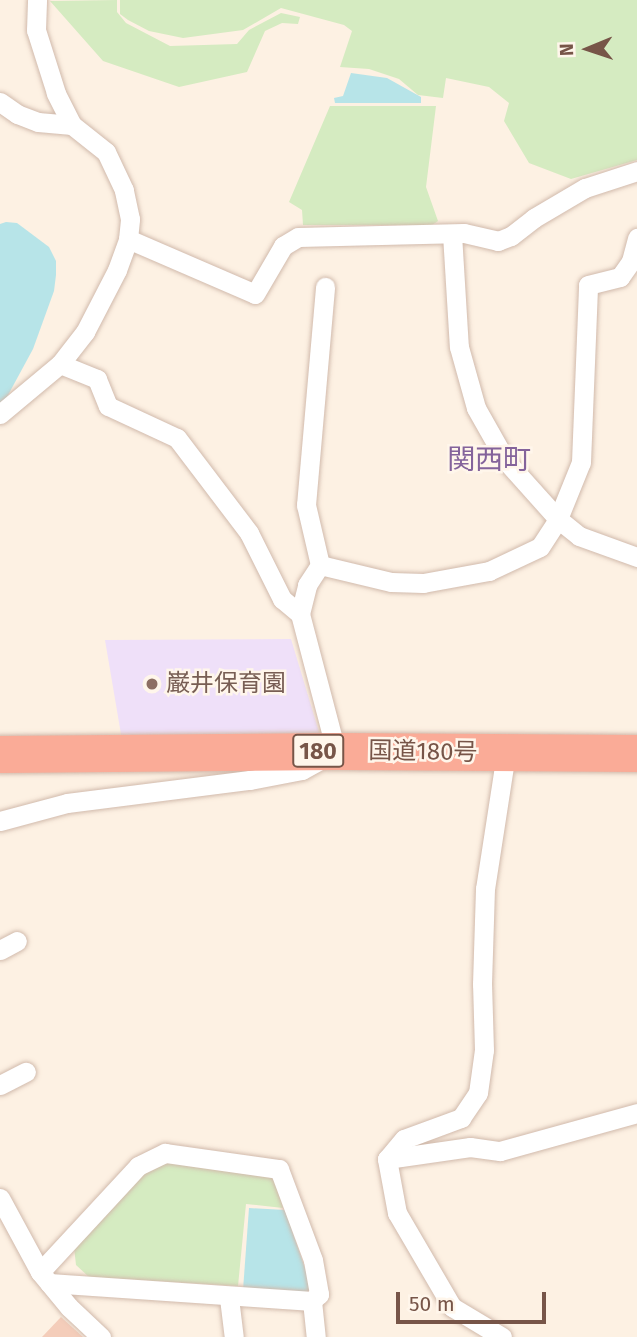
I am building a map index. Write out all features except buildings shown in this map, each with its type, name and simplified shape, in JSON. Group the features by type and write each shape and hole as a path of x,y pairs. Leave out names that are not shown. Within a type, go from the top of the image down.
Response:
{"highway":[{"name":"国道180号","path":"0,754 637,752"}],"street":[{"path":"0,414 60,364 85,332 117,270 128,239 130,219 124,190 106,152 72,125 56,93 36,30 37,0"},
{"path":"0,102 16,114 38,122 72,125"},
{"path":"128,239 255,294 284,246 298,237 453,234 498,241 585,188 637,171"},
{"path":"453,234 459,347 476,408 506,461 558,519 579,536 637,557"},
{"path":"320,565 391,582 423,583 476,573 515,560 540,547 558,519 581,462 589,285 620,277 631,261 637,238"},
{"path":"0,821 67,803 250,780 302,770 336,751 300,614 307,585 320,565 306,505 325,287"},
{"path":"60,364 97,379 108,405 177,438 248,533 282,599 300,614"},
{"path":"387,1159 404,1139 461,1118 478,1093 484,1051 482,984 485,889 506,753"},
{"path":"0,1086 26,1072"},
{"path":"387,1159 470,1147 500,1151 637,1113"},
{"path":"164,1153 279,1169 313,1260 319,1294 312,1301 229,1298 45,1278 138,1166 164,1153"},
{"path":"387,1159 397,1213 452,1307 502,1337"},
{"path":"0,1198 45,1278 101,1337"},
{"path":"229,1298 234,1337"},
{"path":"312,1301 316,1337"}],"shaded area":[{"path":"291,639 319,732 317,738 122,740 105,640"}],"green space":[{"path":"117,0 117,12 126,23 170,46 237,44 249,30 281,13 300,17 298,24 282,23 265,31 247,72 179,87 103,61 50,1"},
{"path":"120,0 637,0 637,160 571,179 529,163 504,121 509,103 489,87 446,78 443,98 418,95 399,79 369,69 340,67 352,31 344,25 281,8 243,30 183,38 149,31 128,20 120,14"},
{"path":"330,106 436,106 426,187 438,221 432,225 303,225 302,210 289,202"},
{"path":"168,1162 274,1175 283,1208 246,1204 238,1286 89,1277 76,1265 74,1247 141,1172"}],"water":[{"path":"351,73 387,78 421,97 421,103 335,103 334,98 343,96"},
{"path":"17,223 49,247 56,261 56,275 54,291 33,349 7,397 0,403 0,224"},
{"path":"249,1208 285,1210 311,1286 308,1292 243,1290"}],"place":[{"name":"巌井保育園","path":"152,684"}],"district":[{"name":"関西町","path":"489,460"}]}
